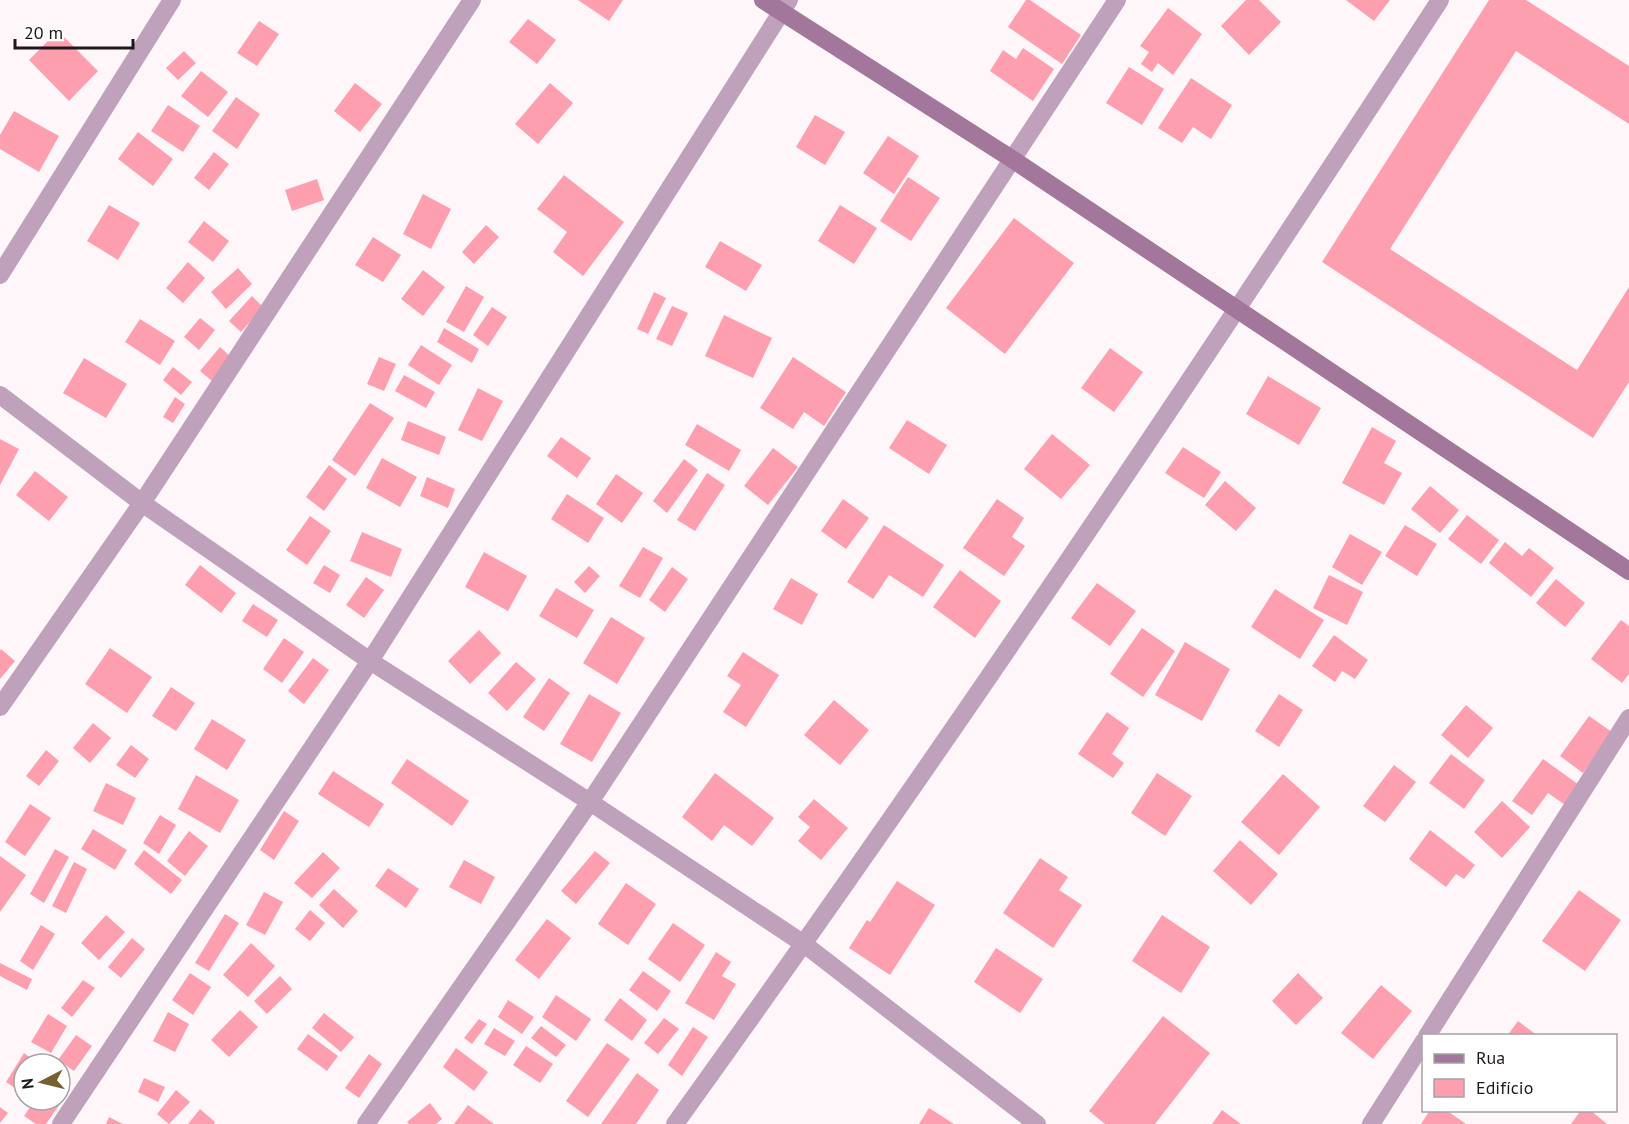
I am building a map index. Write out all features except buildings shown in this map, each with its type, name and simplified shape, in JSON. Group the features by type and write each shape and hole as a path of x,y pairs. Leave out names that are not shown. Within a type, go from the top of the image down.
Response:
{"street":[{"path":"0,274 172,0"},
{"path":"0,706 142,503 472,0"},
{"path":"763,0 785,6 1629,571"},
{"path":"366,1124 590,801 1117,0"},
{"path":"675,1124 804,944 1238,311 1440,0"},
{"path":"62,1124 370,661 785,6"},
{"path":"0,395 142,503 370,661 590,801 804,944 1027,1121"},
{"path":"1428,1034 1629,718"},
{"path":"1371,1124 1422,1044"}]}
